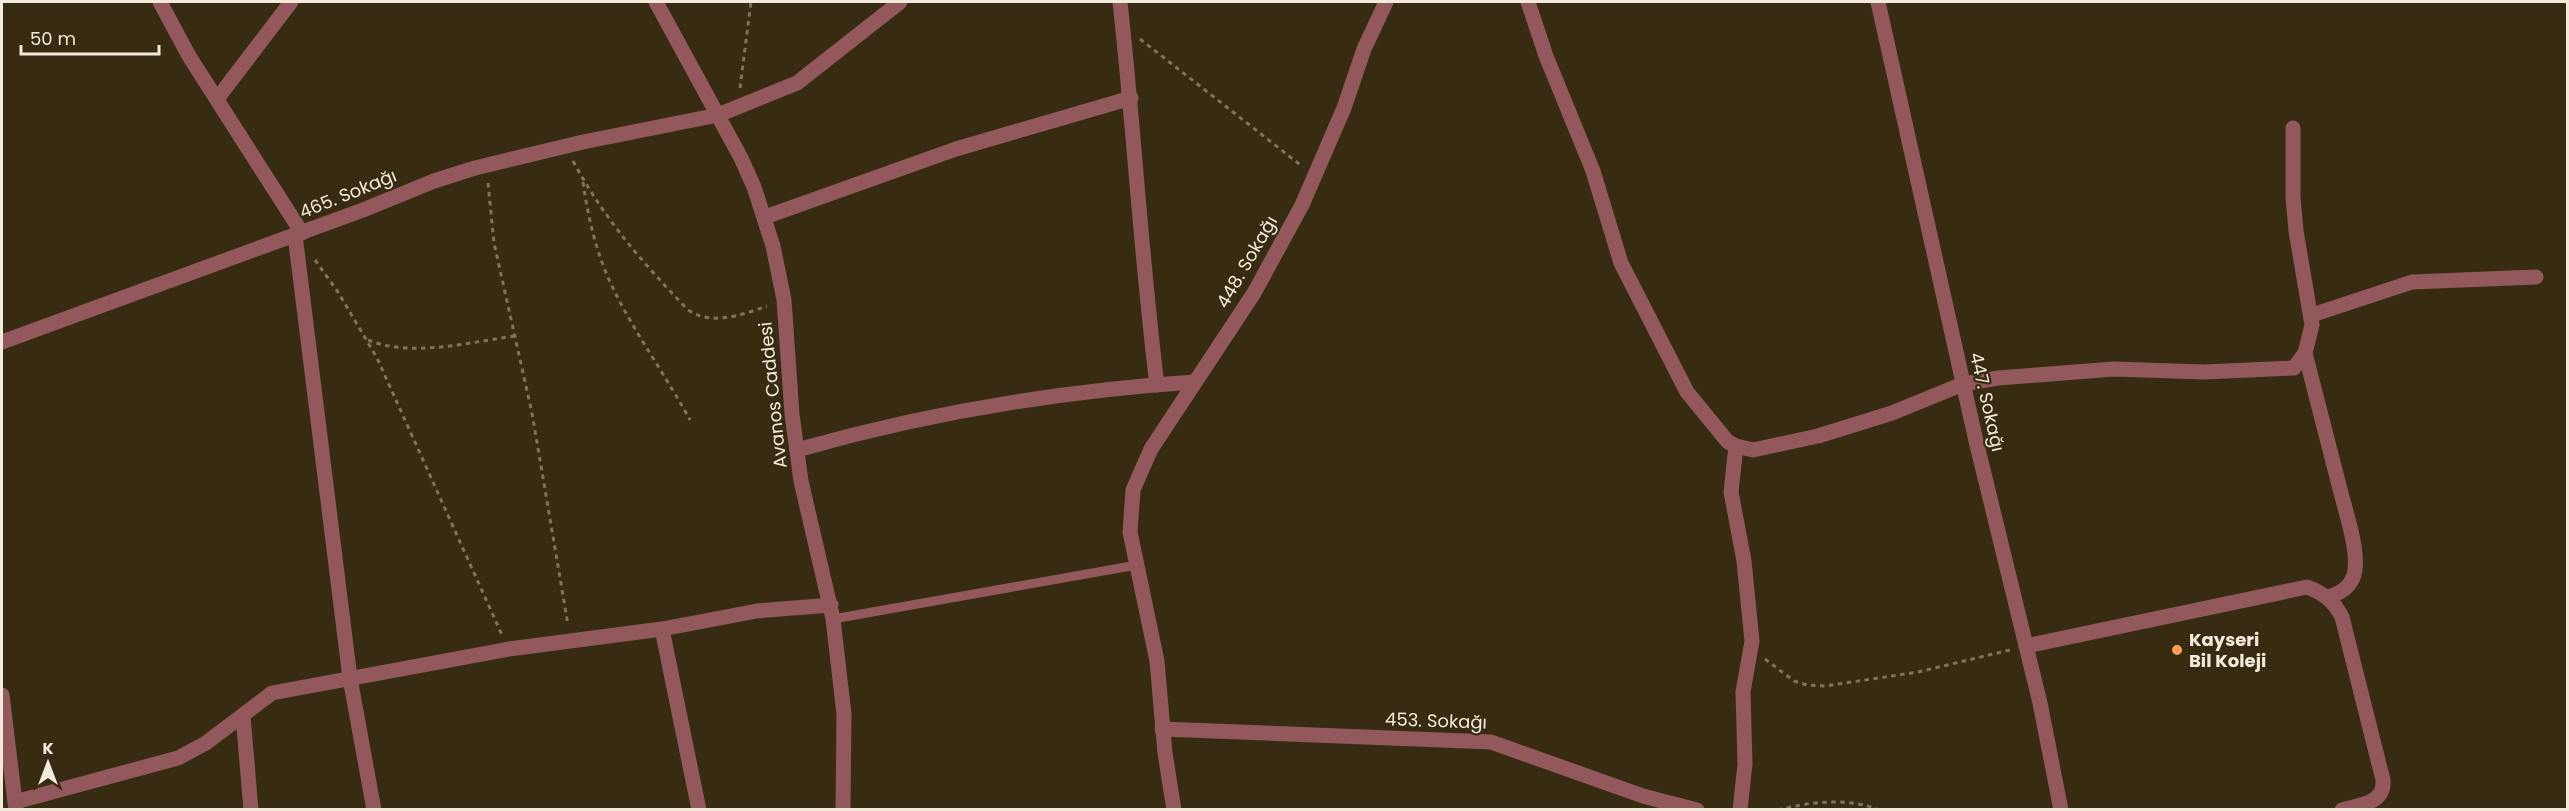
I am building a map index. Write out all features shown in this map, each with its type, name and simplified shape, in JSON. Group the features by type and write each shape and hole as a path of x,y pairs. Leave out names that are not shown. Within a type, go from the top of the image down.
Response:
{"street":[{"path":"160,2 175,32 299,234 350,678 374,810"},
{"path":"218,99 291,2"},
{"name":"Avanos Caddesi","path":"656,2 741,158 765,217 780,275 797,450 804,491 832,612 844,724 843,810"},
{"name":"465. Sokağı","path":"2,342 299,234 434,181 486,165 583,142 718,115 797,83 900,2"},
{"path":"1120,2 1131,98 1145,280 1157,385"},
{"name":"448. Sokağı","path":"1174,810 1162,729 1157,661 1130,532 1131,504 1137,476 1151,449 1254,293 1278,252 1316,177 1344,108 1364,49 1386,2"},
{"path":"1528,2 1546,57 1593,171 1621,263 1687,392 1728,442 1736,447 1753,450 1846,428 1892,413 1963,384 2068,370 2204,372 2294,368 2305,353 2311,335 2312,315 2296,231 2293,196 2293,128"},
{"name":"447. Sokağı","path":"1878,2 1963,384 2043,714 2061,810"},
{"path":"765,217 956,149 1131,98"},
{"path":"2312,315 2412,282 2536,277"},
{"path":"2305,353 2349,526 2356,565 2355,573 2347,587 2327,597"},
{"path":"797,450 850,435 959,410 1074,392 1194,382"},
{"path":"1736,447 1731,492 1746,570 1752,640 1743,692 1745,764 1740,810"},
{"path":"2026,646 2307,587 2327,597 2342,617 2384,785 2380,795 2372,802 2342,810"},
{"path":"2,695 16,806 178,758 206,743 272,693 509,649 662,629 757,611 832,612"},
{"path":"662,629 699,810"},
{"path":"243,716 251,810"},
{"name":"453. Sokağı","path":"1162,729 1491,742 1643,796 1697,810"}],"lane":[{"path":"832,612 1137,566"}],"path":[{"path":"737,107 751,2"},
{"path":"1122,25 1316,177"},
{"path":"486,165 495,243 532,413 571,641"},
{"path":"690,420 610,282 592,232 583,180 635,254 695,315 712,319 720,318 742,314 784,300"},
{"path":"299,234 367,339 395,395 425,467 509,649"},
{"path":"367,339 389,347 411,350 515,336"},
{"path":"1752,640 1760,653 1781,673 1800,683 1816,687 1918,672 2026,646"},
{"path":"1778,810 1825,803 1864,805 1879,810"}],"place":[{"name":"Kayseri Bil Koleji","path":"2177,650"}]}
